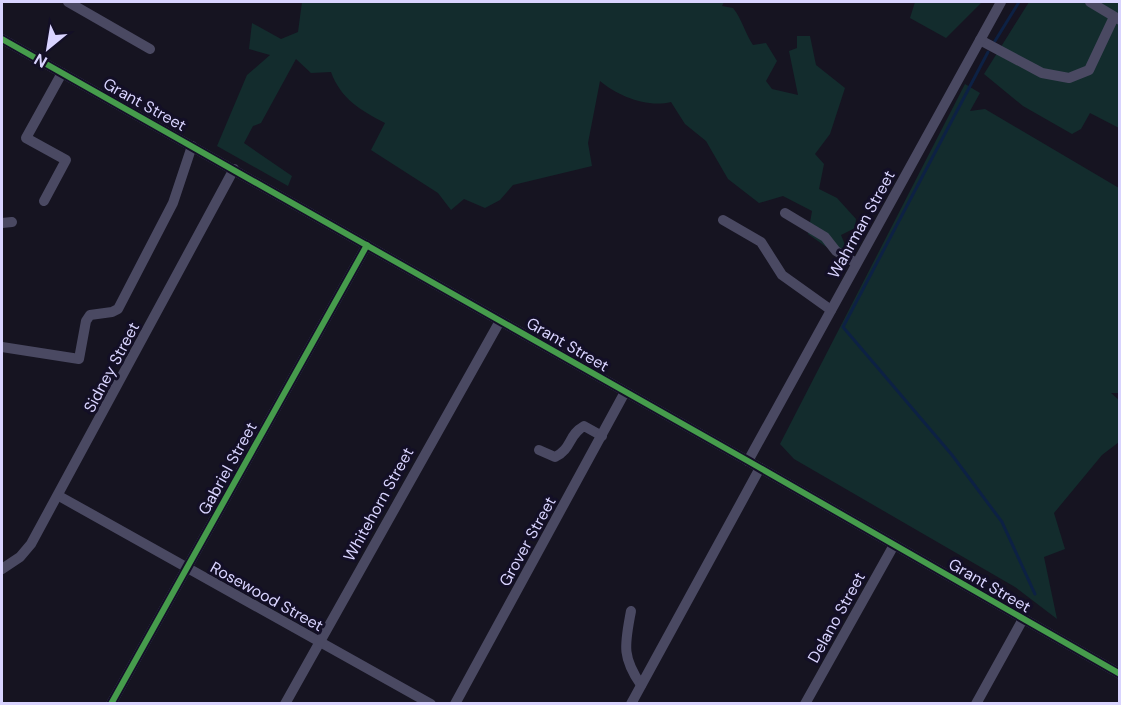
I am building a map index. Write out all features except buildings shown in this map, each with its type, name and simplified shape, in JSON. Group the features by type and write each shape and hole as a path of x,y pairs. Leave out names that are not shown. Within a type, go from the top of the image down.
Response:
{"street":[{"path":"68,2 150,49"},
{"name":"Wahrman Street","path":"748,461 1002,2"},
{"path":"980,40 1042,73 1069,78 1089,70 1117,19 1090,2"},
{"name":"Grant Street","path":"2,39 748,461 1119,674"},
{"path":"44,201 66,160 26,138 62,73"},
{"path":"2,347 79,359 86,321 90,315 118,309 173,203 192,146"},
{"name":"Sidney Street","path":"2,569 26,551 58,496 234,169"},
{"path":"785,213 825,237 836,251 856,263"},
{"path":"723,220 761,242 782,275 831,310"},
{"name":"Gabriel Street","path":"111,704 367,245"},
{"name":"Whitehorn Street","path":"285,704 500,321"},
{"name":"Grover Street","path":"455,704 626,392"},
{"path":"539,450 555,457 566,452 575,431 584,426 602,436"},
{"path":"631,704 759,468"},
{"name":"Rosewood Street","path":"58,496 430,704"},
{"name":"Delano Street","path":"805,704 894,545"},
{"path":"631,611 624,645 628,666 641,685"},
{"path":"976,704 1023,619"}],"green space":[{"path":"302,2 724,2 722,6 733,8 736,12 753,45 766,43 777,61 766,81 772,89 798,95 789,51 797,48 797,36 810,36 816,65 845,88 830,134 815,154 824,164 819,189 837,198 856,219 855,228 841,235 848,252 842,258 808,234 812,211 783,196 759,203 728,179 706,141 685,124 671,102 643,102 624,96 600,81 588,143 592,166 513,185 500,200 485,208 464,199 451,210 438,193 371,150 385,123 352,103 340,90 331,72 311,73 296,59 261,123 253,126 244,143 292,176 288,186 217,146 247,75 270,55 249,49 252,23 281,39 298,32"},
{"path":"915,2 982,2 946,38 910,18"},
{"path":"1029,2 1119,2 1119,128 1090,113 1081,129 1072,134 1023,106 984,74"},
{"path":"965,84 980,93 970,111 985,109 1119,188 1119,393 1111,393 1119,400 1119,442 1102,455 1054,513 1065,549 1044,557 1057,619 1015,587 794,459 780,444"}],"waterway":[{"path":"995,41 1019,2"},
{"path":"988,52 843,327 952,455 1002,522 1035,594"}],"cycle path":[{"path":"2,39 1120,674"},
{"path":"111,704 367,245"}]}
